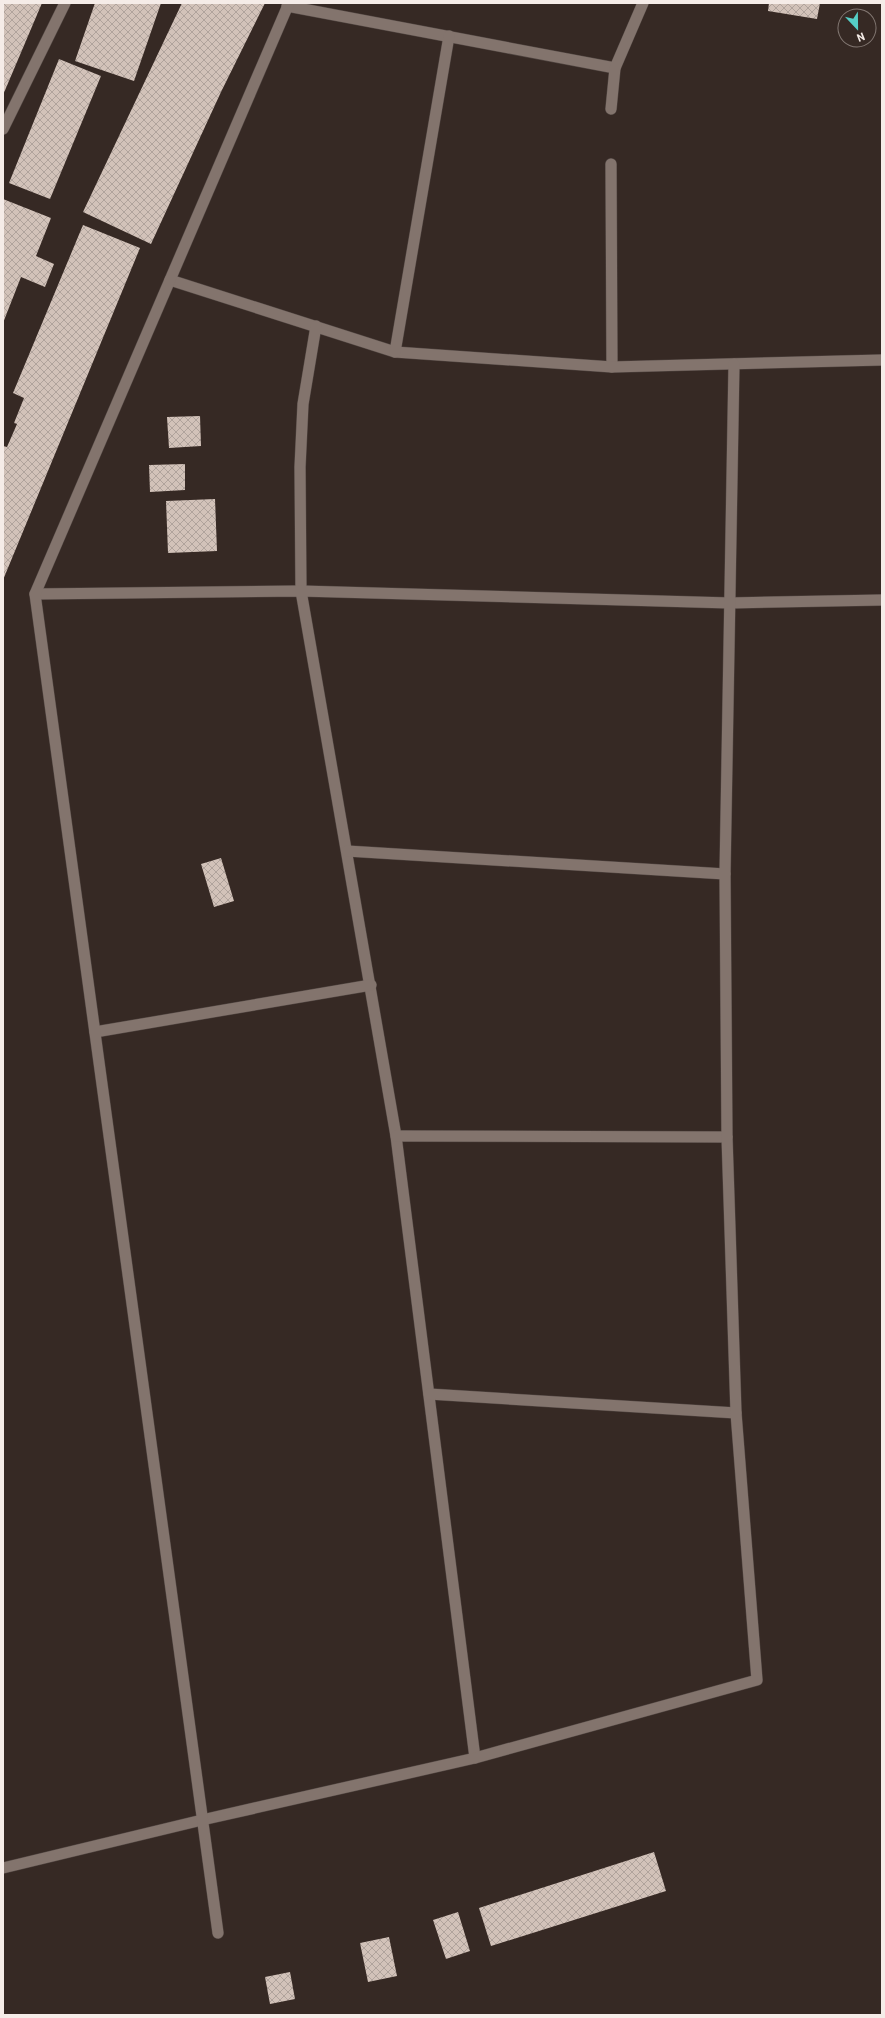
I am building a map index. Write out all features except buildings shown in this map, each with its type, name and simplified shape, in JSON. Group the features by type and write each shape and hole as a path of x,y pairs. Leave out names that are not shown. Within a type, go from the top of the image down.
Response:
{"street":[{"path":"3,129 65,3"},
{"path":"611,109 615,68 644,3"},
{"path":"218,1932 35,594 288,4 615,68"},
{"path":"395,352 449,36"},
{"path":"611,164 612,367"},
{"path":"170,280 395,352 612,367 882,360"},
{"path":"316,326 302,412 300,467 301,591 371,985 396,1136 475,1758"},
{"path":"3,1868 202,1820 475,1758 757,1680 736,1413 726,1137 725,874 734,364"},
{"path":"35,594 301,591 730,604 882,600"},
{"path":"347,851 725,874"},
{"path":"95,1032 371,985"},
{"path":"396,1136 726,1137"},
{"path":"429,1394 736,1413"}]}
